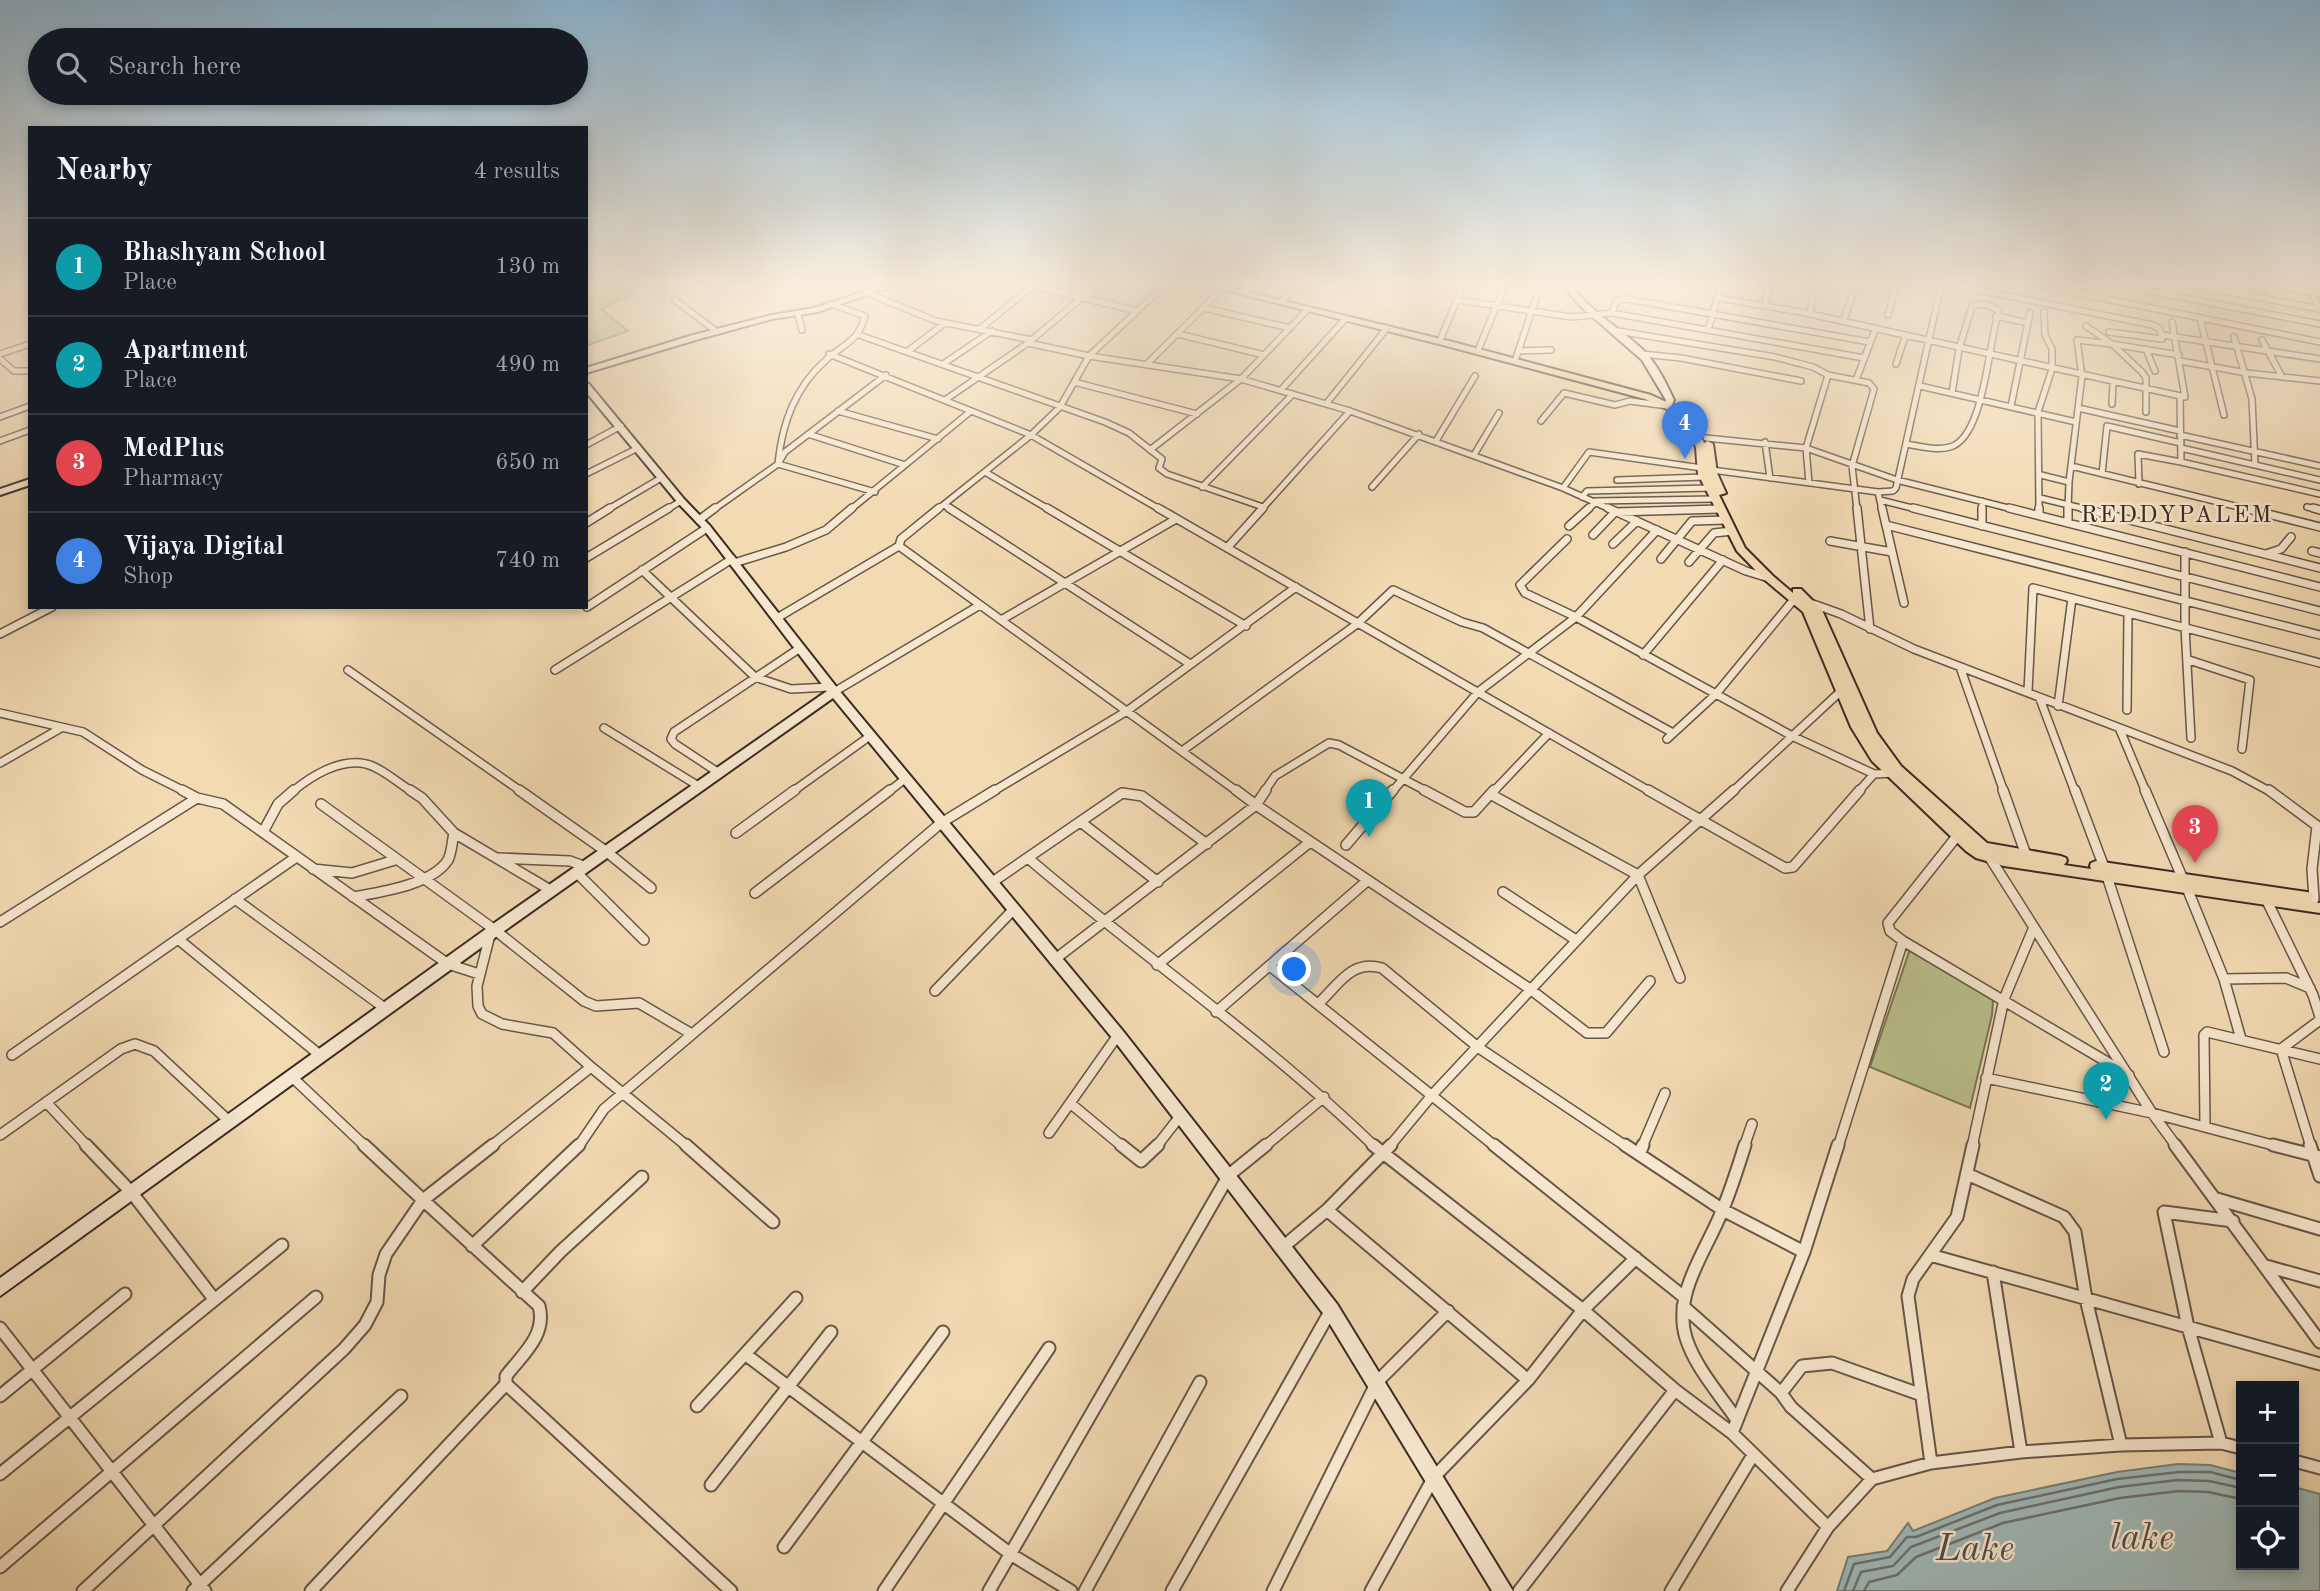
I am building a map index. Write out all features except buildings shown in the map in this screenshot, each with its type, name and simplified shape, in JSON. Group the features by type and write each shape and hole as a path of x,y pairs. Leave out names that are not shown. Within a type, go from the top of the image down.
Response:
{"main road":[{"path":"1505,359 1670,404 1697,436 1717,504 1751,561 1795,598 1813,619 1857,727 1876,758 1976,842 1992,850 2105,872"},
{"path":"1533,359 1686,411 1706,438 1707,476 1758,558 1813,604 1872,734 1895,773 1970,848 1990,858 2318,902"},
{"path":"2184,882 2266,899 2318,902"}],"street":[{"path":"3,359 14,371 12,373 28,377"},
{"path":"588,370 625,359"},
{"path":"778,464 783,432 797,392 825,359"},
{"path":"843,359 1031,435 1777,865 1793,867 1874,774"},
{"path":"930,359 1122,429 1161,459 1159,468 1167,474 1263,507"},
{"path":"943,364 950,359"},
{"path":"945,400 1005,359"},
{"path":"777,618 899,546 901,539 1031,435 1060,407 1087,359"},
{"path":"1113,359 1241,379 1350,411 1563,488 1769,578"},
{"path":"1147,364 1152,359"},
{"path":"1150,450 1241,379 1260,359"},
{"path":"1281,390 1309,359"},
{"path":"1326,404 1362,359"},
{"path":"1645,359 1670,404"},
{"path":"1688,359 1801,381"},
{"path":"1784,359 1828,374 1869,383 1874,389 1852,466 1852,489 1870,629"},
{"path":"1856,380 1864,359"},
{"path":"1896,364 1898,359"},
{"path":"1893,491 1926,359"},
{"path":"1952,393 1957,359"},
{"path":"1906,444 1946,449 1961,443 1968,433 1980,399 1988,359"},
{"path":"2008,359 2180,397 2187,396 2179,359"},
{"path":"2039,515 2038,412 2052,369 2052,359"},
{"path":"2068,522 2071,504 2069,482 2082,376 2080,359"},
{"path":"2128,359 2144,375 2146,412"},
{"path":"2150,359 2155,371"},
{"path":"2184,359 2246,373 2320,381"},
{"path":"2211,359 2224,415"},
{"path":"2241,359 2256,423 2252,451 2255,465"},
{"path":"2273,359 2283,377"},
{"path":"2011,406 2021,362"},
{"path":"14,371 28,371"},
{"path":"1809,483 1806,448 1828,374"},
{"path":"588,606 703,524 778,464 785,452 886,375"},
{"path":"1436,441 1475,376"},
{"path":"1074,382 1197,414"},
{"path":"2112,404 2113,382"},
{"path":"1920,386 2077,422"},
{"path":"588,388 661,478 703,524 832,689 1118,1035 1229,1175 1331,1310 1503,1591"},
{"path":"1202,487 1293,394"},
{"path":"1541,421 1562,394 1615,405 1630,401 1670,404"},
{"path":"2180,397 2181,462"},
{"path":"0,417 28,407"},
{"path":"2078,408 2320,466"},
{"path":"838,411 938,439"},
{"path":"555,670 733,561 819,534 875,492 971,411"},
{"path":"1227,548 1350,411"},
{"path":"1474,455 1499,413"},
{"path":"588,443 621,426"},
{"path":"2102,474 2107,426 2212,455 2320,480"},
{"path":"0,442 28,431"},
{"path":"808,434 905,466"},
{"path":"1372,486 1419,435"},
{"path":"1706,438 1806,448 1897,480 2320,587"},
{"path":"2210,441 2215,470"},
{"path":"1765,442 1770,478"},
{"path":"588,473 638,448"},
{"path":"1563,488 1589,452 1707,476"},
{"path":"2140,484 2137,454 2320,494"},
{"path":"778,464 875,492"},
{"path":"2071,466 2320,527"},
{"path":"985,472 1246,625"},
{"path":"2040,475 2069,482"},
{"path":"1582,496 1587,491 1707,476"},
{"path":"1617,480 1707,476 1770,478 1852,489 1903,506 2320,611"},
{"path":"588,522 661,478"},
{"path":"0,492 28,485"},
{"path":"1879,496 1893,491"},
{"path":"1893,491 1903,506"},
{"path":"1879,496 1904,603"},
{"path":"2040,498 2320,568"},
{"path":"588,557 681,501"},
{"path":"1982,501 1982,526"},
{"path":"1569,526 1593,502 1717,504"},
{"path":"1592,536 1615,512 1717,504"},
{"path":"943,505 1067,582 1190,664"},
{"path":"2307,507 2320,510"},
{"path":"1001,620 1176,519"},
{"path":"1661,559 1694,520 1726,520"},
{"path":"1613,544 1637,521"},
{"path":"1886,525 2320,635"},
{"path":"1346,845 1478,692 1576,617 1657,530"},
{"path":"1689,562 1714,533 1732,531"},
{"path":"2182,532 2191,738"},
{"path":"2266,554 2281,549 2291,537"},
{"path":"1567,539 1520,585 1520,589 1794,737 1874,774 1895,773"},
{"path":"1830,541 1892,552"},
{"path":"899,546 1256,804 1530,989 1587,1033 1606,1033 1650,981"},
{"path":"1643,655 1723,560"},
{"path":"642,570 755,677 791,689 832,689"},
{"path":"472,1246 578,1147 604,1109 690,1033 941,823 1127,711 1296,587"},
{"path":"2028,692 2033,589 2320,663"},
{"path":"1182,751 1357,624 1393,590 1462,622 1483,628 1670,736 1716,694 1795,598"},
{"path":"2058,706 2072,598"},
{"path":"1813,604 2040,699 2232,771 2267,789 2318,827 2318,902"},
{"path":"0,1288 448,964 719,773 832,689 980,605"},
{"path":"0,634 48,609"},
{"path":"2127,710 2128,613"},
{"path":"719,773 675,744 671,739 674,732 800,648"},
{"path":"2189,660 2250,680 2242,749"},
{"path":"1960,667 2026,856"},
{"path":"348,670 607,852 651,888"},
{"path":"1283,1247 1327,1210 1383,1154 1433,1094 1639,875 1842,691"},
{"path":"2040,699 2105,872 2164,1052"},
{"path":"0,713 83,732 142,770 197,798 223,804 295,858 448,964 479,974"},
{"path":"0,763 61,728"},
{"path":"604,728 700,786"},
{"path":"2120,730 2224,979 2241,1039"},
{"path":"1054,960 1208,844 1256,804 1275,776 1329,743 1339,745 1465,812 1475,811 1549,733"},
{"path":"736,833 870,736"},
{"path":"263,832 278,804 302,784 331,768 355,762 369,764 422,798 454,833 552,891"},
{"path":"755,893 905,779"},
{"path":"990,883 1082,823 1122,793 1131,792 1142,796 1208,844"},
{"path":"1492,794 1639,875 1680,978"},
{"path":"0,922 197,798"},
{"path":"321,804 590,1004 596,1006 639,1003 690,1033"},
{"path":"1082,823 1157,882"},
{"path":"353,897 421,879 445,862 454,833"},
{"path":"1957,836 1888,923 1890,931 2129,1075"},
{"path":"1157,965 1310,842"},
{"path":"12,1055 295,858"},
{"path":"497,858 570,861 644,940"},
{"path":"1028,858 1104,923 1324,1097 1383,1154 1583,1310 1675,1390 1732,1433 1828,1527"},
{"path":"1990,858 2152,1113 2320,1342"},
{"path":"310,868 352,873 396,860"},
{"path":"1216,1012 1367,881"},
{"path":"1503,892 1576,940"},
{"path":"235,899 386,1009"},
{"path":"2266,899 2314,993 2320,1018 2281,1049"},
{"path":"935,991 1013,910"},
{"path":"1931,1463 1908,1296 1913,1279 1954,1223 2004,999 2034,927"},
{"path":"493,932 479,974 478,1002 482,1014 502,1024 553,1033 773,1222"},
{"path":"178,939 321,1056"},
{"path":"1732,1433 1804,1252 1903,941"},
{"path":"1319,1003 1357,966 1369,964 1382,968 1479,1048 1640,1152 1723,1210 1804,1252"},
{"path":"1270,966 1636,1258 1684,1301 1756,1373 1781,1393 1791,1407 1872,1479"},
{"path":"2224,979 2286,978 2314,993"},
{"path":"2205,1126 2204,1035 2214,1031 2320,1059"},
{"path":"1049,1133 1118,1035"},
{"path":"0,1135 121,1049 135,1044 154,1051 230,1122"},
{"path":"2281,1049 2317,1156 2320,1176"},
{"path":"83,1591 344,1349 365,1325 377,1302 379,1275 386,1254 423,1200 591,1067"},
{"path":"292,1077 539,1307 543,1315 542,1325 506,1376 506,1384 311,1591"},
{"path":"1986,1078 2152,1113 2317,1156"},
{"path":"1640,1152 1665,1093"},
{"path":"989,1591 1229,1175 1324,1097"},
{"path":"46,1102 132,1193 214,1299"},
{"path":"1070,1103 1141,1161 1149,1156 1181,1115"},
{"path":"1737,1420 1697,1360 1686,1338 1684,1301 1723,1210 1752,1124"},
{"path":"1967,1174 2064,1217 2071,1223 2121,1445"},
{"path":"522,1292 560,1252 642,1177"},
{"path":"2217,1199 2320,1229"},
{"path":"1327,1210 1528,1380"},
{"path":"2221,1443 2188,1327 2164,1212 2233,1221"},
{"path":"0,1474 282,1245"},
{"path":"1930,1255 2320,1364"},
{"path":"1371,1591 1434,1477 1528,1380 1583,1310 1636,1258"},
{"path":"2266,1266 2320,1281"},
{"path":"1993,1272 2021,1452"},
{"path":"0,1396 125,1294"},
{"path":"0,1567 316,1297"},
{"path":"697,1406 796,1298"},
{"path":"1172,1591 1331,1310"},
{"path":"1273,1591 1377,1382 1448,1311"},
{"path":"0,1328 200,1589 401,1396"},
{"path":"710,1485 831,1332"},
{"path":"785,1547 943,1332"},
{"path":"884,1591 1049,1348"},
{"path":"745,1354 1012,1555 1071,1591"},
{"path":"1781,1393 1802,1366 1824,1363 1842,1366 1922,1395"},
{"path":"1084,1591 1200,1382"},
{"path":"506,1384 731,1591"},
{"path":"1519,1591 1675,1390"},
{"path":"1787,1591 1828,1527 1872,1479 1931,1463 2021,1452 2121,1445 2221,1443 2236,1447"},
{"path":"1671,1591 1754,1455"},
{"path":"2299,1462 2320,1468"}],"green space":[{"path":"1910,949 1993,1000 1992,1015 1970,1108 1870,1067"}],"water":[{"name":"lake","path":"2178,1464 2210,1465 2236,1472 2236,1570 2299,1570 2299,1488 2320,1494 2320,1591 1837,1591 1848,1557 1887,1551 1908,1523 1913,1531 1995,1498 2117,1472"}],"place":[{"name":"Vijaya Digital","path":"1685,459"},
{"name":"Bhashyam School","path":"1369,837"},
{"name":"MedPlus","path":"2195,863"},
{"name":"Apartment","path":"2106,1120"}],"district":[{"name":"REDDYPALEM","path":"2177,516"}],"water label":[{"name":"Lake","path":"1975,1550"}]}
